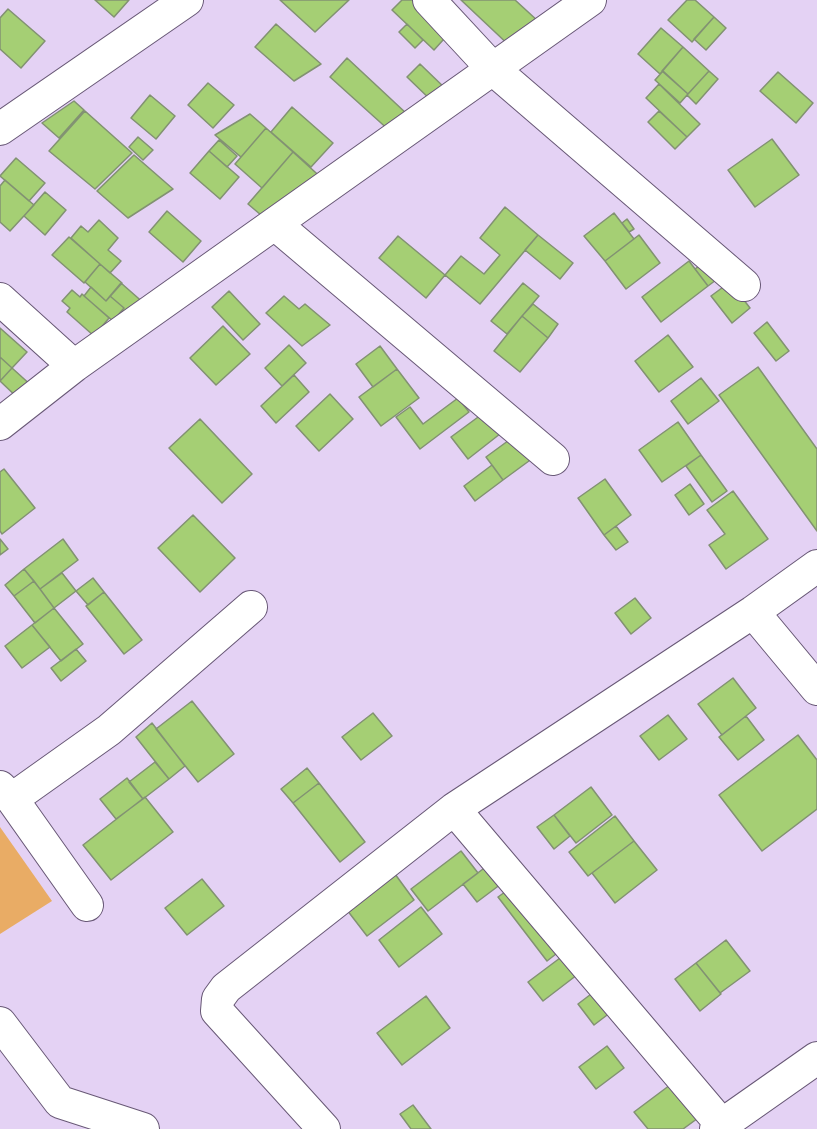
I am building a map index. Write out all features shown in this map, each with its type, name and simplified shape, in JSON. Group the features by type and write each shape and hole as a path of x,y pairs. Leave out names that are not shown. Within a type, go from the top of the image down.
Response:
{"street":[{"path":"0,129 187,0"},
{"path":"429,0 494,69 744,285"},
{"path":"0,424 74,366 590,0"},
{"path":"275,224 553,459"},
{"path":"0,299 74,366"},
{"path":"324,1129 217,1011 218,999 226,988 454,809 753,612 817,566"},
{"path":"87,905 6,793 109,730 251,607"},
{"path":"753,612 817,688"},
{"path":"454,809 719,1127 817,1058"},
{"path":"0,1023 60,1102 143,1129"}],"shaded area":[{"path":"0,827 52,901 0,934"}],"building":[{"path":"95,0 129,0 114,17"},
{"path":"280,0 349,0 315,32"},
{"path":"402,0 423,0 453,29 434,50 392,10"},
{"path":"461,0 515,0 539,22 513,49"},
{"path":"687,0 695,0 714,17 692,42 668,20"},
{"path":"8,9 45,41 21,68 0,49 0,18"},
{"path":"714,17 726,28 706,50 694,39"},
{"path":"276,24 321,64 294,81 255,47"},
{"path":"407,24 423,40 415,48 399,32"},
{"path":"661,28 683,47 660,74 638,54"},
{"path":"683,47 709,71 688,94 662,71"},
{"path":"347,58 407,114 391,132 330,77"},
{"path":"420,64 449,92 436,105 407,77"},
{"path":"663,71 688,94 680,103 655,80"},
{"path":"709,71 718,79 696,104 687,95"},
{"path":"778,72 813,103 796,123 760,91"},
{"path":"208,83 234,105 213,128 188,105"},
{"path":"659,84 700,124 687,137 646,98"},
{"path":"150,95 175,116 156,139 131,118"},
{"path":"74,101 84,110 59,138 42,123"},
{"path":"292,107 333,143 311,167 271,132"},
{"path":"85,111 132,153 95,189 49,151"},
{"path":"659,111 687,137 675,149 648,122"},
{"path":"250,114 266,128 241,157 215,135"},
{"path":"266,128 293,152 262,188 235,164"},
{"path":"138,137 153,150 143,160 129,147"},
{"path":"772,139 799,175 755,207 728,170"},
{"path":"219,140 237,156 227,167 209,151"},
{"path":"209,151 239,177 220,199 190,173"},
{"path":"293,152 326,182 268,221 248,204"},
{"path":"134,155 173,189 128,218 97,191"},
{"path":"16,158 45,183 29,201 0,176"},
{"path":"5,180 34,205 10,231 0,222 0,186"},
{"path":"45,192 66,210 45,235 24,216"},
{"path":"505,207 538,235 480,304 445,275 461,256 484,274 500,255 480,238"},
{"path":"167,211 201,241 183,262 149,232"},
{"path":"614,213 634,239 605,261 584,236"},
{"path":"627,219 634,229 629,232 622,223"},
{"path":"99,220 118,238 108,250 121,261 110,273 71,238 81,226 88,232"},
{"path":"538,235 573,263 560,279 525,250"},
{"path":"639,235 660,263 626,289 605,261"},
{"path":"398,236 445,275 426,298 379,258"},
{"path":"69,237 100,264 84,283 52,255"},
{"path":"689,261 708,286 661,322 642,297"},
{"path":"703,263 716,280 708,286 695,269"},
{"path":"100,264 122,283 106,301 85,282"},
{"path":"730,282 750,308 732,323 711,296"},
{"path":"121,283 146,305 125,316 121,312 124,308 110,296"},
{"path":"523,283 539,296 507,334 491,321"},
{"path":"91,287 106,301 110,296 124,308 113,321 84,296"},
{"path":"72,290 80,297 82,294 109,318 94,336 67,312 70,308 62,301"},
{"path":"229,291 260,324 243,340 212,307"},
{"path":"284,296 299,309 305,304 330,325 302,346 266,313"},
{"path":"533,304 558,324 548,338 522,316"},
{"path":"522,316 548,338 520,372 494,351"},
{"path":"767,322 789,351 776,361 754,333"},
{"path":"223,326 250,354 216,385 190,358"},
{"path":"0,328 27,352 12,368 0,357"},
{"path":"668,335 693,367 659,392 635,361"},
{"path":"289,345 306,363 282,386 265,368"},
{"path":"380,346 397,369 373,387 356,364"},
{"path":"0,357 12,368 0,381"},
{"path":"758,367 817,449 817,531 719,395"},
{"path":"12,368 33,387 21,401 0,381"},
{"path":"397,369 419,398 381,426 359,397"},
{"path":"294,375 309,392 276,423 261,406"},
{"path":"701,378 719,401 688,424 671,401"},
{"path":"330,394 353,419 319,451 296,426"},
{"path":"458,398 469,412 420,449 396,417 410,407 423,424"},
{"path":"489,409 505,430 468,459 451,437"},
{"path":"200,419 252,474 222,503 169,448"},
{"path":"678,422 701,455 662,482 639,450"},
{"path":"516,435 533,458 503,480 486,457"},
{"path":"701,455 727,491 712,502 686,466"},
{"path":"492,465 503,480 475,501 464,486"},
{"path":"4,469 35,508 2,534 0,531 0,472"},
{"path":"605,479 631,515 604,535 578,498"},
{"path":"690,484 704,504 689,515 675,495"},
{"path":"733,491 768,539 726,569 709,545 725,534 707,510"},
{"path":"193,515 235,558 200,592 158,548"},
{"path":"616,526 628,542 616,550 604,535"},
{"path":"0,539 8,549 0,555"},
{"path":"63,539 78,560 40,589 24,569"},
{"path":"24,569 34,581 14,596 5,585"},
{"path":"62,573 76,591 54,608 40,589"},
{"path":"93,578 104,592 88,605 76,591"},
{"path":"34,581 54,608 35,623 14,596"},
{"path":"104,592 142,640 124,654 86,606"},
{"path":"635,598 651,618 631,634 615,613"},
{"path":"54,608 83,644 61,661 32,625"},
{"path":"32,625 50,647 22,668 5,646"},
{"path":"76,649 86,661 61,681 51,668"},
{"path":"733,678 756,708 722,735 698,704"},
{"path":"192,701 234,754 198,782 156,729"},
{"path":"373,713 392,736 361,760 342,737"},
{"path":"668,715 687,739 659,760 640,736"},
{"path":"746,716 764,740 738,760 719,737"},
{"path":"152,723 185,766 169,779 136,737"},
{"path":"798,735 817,760 817,809 762,851 719,795"},
{"path":"155,762 169,779 143,799 129,782"},
{"path":"307,768 319,783 293,803 281,789"},
{"path":"127,778 143,799 116,819 100,799"},
{"path":"319,783 365,842 340,862 293,803"},
{"path":"591,787 612,815 576,843 554,815"},
{"path":"145,797 173,832 111,880 83,845"},
{"path":"554,815 570,836 554,849 537,827"},
{"path":"615,816 634,841 588,876 569,852"},
{"path":"634,841 657,870 615,903 592,873"},
{"path":"461,851 478,873 428,911 411,889"},
{"path":"495,860 509,878 477,902 463,884"},
{"path":"395,874 414,900 367,936 347,910"},
{"path":"202,879 224,906 187,935 165,908"},
{"path":"516,884 565,947 547,961 498,897"},
{"path":"421,907 442,934 399,967 379,940"},
{"path":"726,940 750,971 720,993 696,963"},
{"path":"572,949 586,968 543,1001 528,982"},
{"path":"696,963 721,994 700,1011 675,979"},
{"path":"599,988 615,1009 594,1025 578,1004"},
{"path":"426,996 450,1028 402,1065 377,1033"},
{"path":"607,1046 624,1068 596,1089 579,1067"},
{"path":"678,1079 705,1113 683,1129 648,1129 634,1112"},
{"path":"413,1105 431,1129 411,1129 400,1114"}]}
